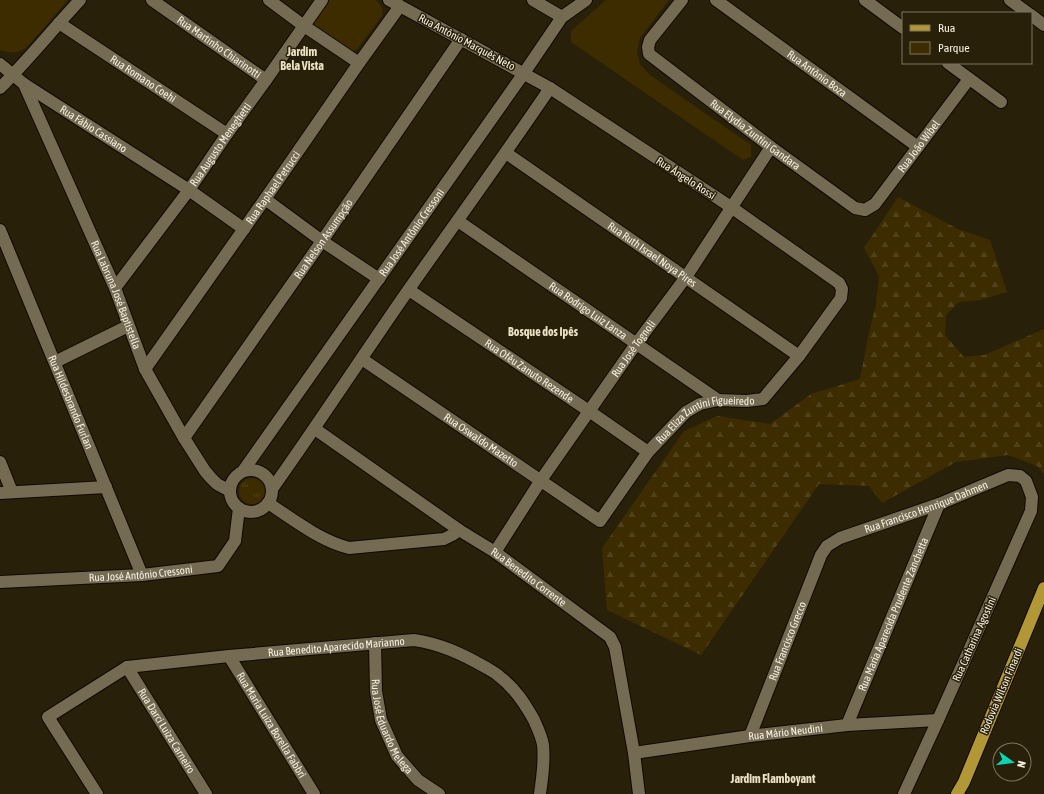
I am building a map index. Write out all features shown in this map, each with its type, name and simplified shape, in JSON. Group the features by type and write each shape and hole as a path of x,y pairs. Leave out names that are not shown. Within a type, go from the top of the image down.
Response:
{"main road":[{"name":"Rodovia Wilson Finardi","path":"958,794 1044,588"}],"street":[{"path":"0,88 80,0"},
{"name":"Rua Martinho Chiarinotti","path":"152,0 266,80"},
{"path":"269,0 304,26 359,63"},
{"name":"Rua Augusto Meneghetti","path":"115,288 189,190 322,0"},
{"name":"Rua Antônio Marquês Neto","path":"389,0 524,74"},
{"path":"533,0 562,17"},
{"name":"Rua José Antônio Cressoni","path":"243,471 524,74 562,17 586,0"},
{"name":"Rua Elydia Zuntini Gandara","path":"682,0 650,40 648,47 649,54 771,147 855,208 865,210"},
{"name":"Rua Antônio Boza","path":"716,0 918,147"},
{"path":"865,0 882,5 902,27"},
{"path":"1010,0 1027,12"},
{"name":"Rua Raphael Petrucci","path":"145,369 400,6"},
{"path":"1032,16 1044,25"},
{"name":"Rua Romano Coehi","path":"59,23 227,134"},
{"name":"Rua Nelson Assumpção","path":"184,438 461,39"},
{"name":"Rua Fábio Cassiano","path":"0,64 24,84 189,190 244,229"},
{"path":"949,64 1002,102"},
{"name":"Rua Ângelo Rossi","path":"524,74 550,88 731,207 840,283 842,289"},
{"name":"Rua João Wibel","path":"865,210 875,204 969,79"},
{"name":"Rua Labruna José Baptistella","path":"24,84 115,288 145,369 184,438 210,478 217,484 230,491"},
{"path":"272,489 550,88"},
{"name":"Rua José Tognoli","path":"495,552 541,480 636,344 686,277 771,147"},
{"name":"Rua Ruth Israel Noya Pires","path":"506,152 799,356"},
{"path":"265,199 322,241 379,279"},
{"name":"Rua Rodrigo Luiz Lanza","path":"458,221 718,400"},
{"name":"Rua Hildesbrando Furlan","path":"0,230 142,575"},
{"name":"Rua Eliza Zuntini Figueiredo","path":"600,521 648,452 686,412 700,404 718,400 747,401 763,399 799,356 842,298 842,289"},
{"name":"Rua Ofêu Zanuto Rezende","path":"409,290 648,452"},
{"path":"55,362 128,326"},
{"name":"Rua Oswaldo Mazetto","path":"362,359 600,521"},
{"name":"Rua Benedito Corrente","path":"314,429 459,530 495,552 610,637 615,647 634,753 639,794"},
{"path":"0,462 6,493 106,487"},
{"path":"250,469 256,470 267,477 271,483 272,489 271,496 264,508 251,512 245,511 234,504 231,498 230,485 238,474 250,469"},
{"name":"Rua Francisco Henrique Dahmen","path":"827,546 840,538 939,504 1008,475 1020,476 1026,481"},
{"name":"Rua Catharina Agostini","path":"904,794 1031,511 1032,497 1026,481"},
{"path":"268,503 320,537 349,548 444,539 459,530"},
{"name":"Rua Maria Aparecida Prudente Zanchetta","path":"848,725 939,504"},
{"name":"Rua José Antônio Cressoni","path":"0,582 142,575 218,566 235,541 239,508"},
{"name":"Rua Francisco Grecco","path":"750,736 821,555 827,546"},
{"name":"Rua Benedito Aparecido Marianno","path":"97,794 48,717 127,667 229,656 414,640 442,646 476,662 500,677 514,690 527,706 536,724 543,744 544,771 540,794"},
{"name":"Rua José Eduardo Melega","path":"375,643 376,691 381,720 397,756 418,780 438,794"},
{"name":"Rua Maria Luiza Borella Fabbri","path":"229,656 314,794"},
{"name":"Rua Darci Luiza Carneiro","path":"127,667 206,794"},
{"name":"Rua Mário Neudini","path":"634,753 750,736 848,725 938,720"}],"green space":[{"path":"0,0 68,0 26,48 16,52 10,52 0,50"},
{"path":"326,0 375,0 382,7 382,16 357,49 351,51 315,26 313,20"},
{"path":"606,0 669,0 640,38 637,51 640,64 650,75 751,145 751,157 743,160 571,42 571,31"},
{"path":"898,197 958,229 990,240 1007,292 981,300 959,302 946,315 945,335 964,357 984,355 1044,329 1044,474 1037,466 1008,455 956,462 882,503 869,486 819,484 701,655 607,610 602,548 684,431 717,416 770,424 811,394 860,379 876,304 879,276 864,248"},
{"path":"252,478 261,482 265,491 261,500 252,504 243,500 239,491 243,482"}],"district":[{"name":"Jardim Bela Vista","path":"302,59"},
{"name":"Bosque dos Ipês","path":"543,332"},
{"name":"Jardim Flamboyant","path":"773,779"}]}
